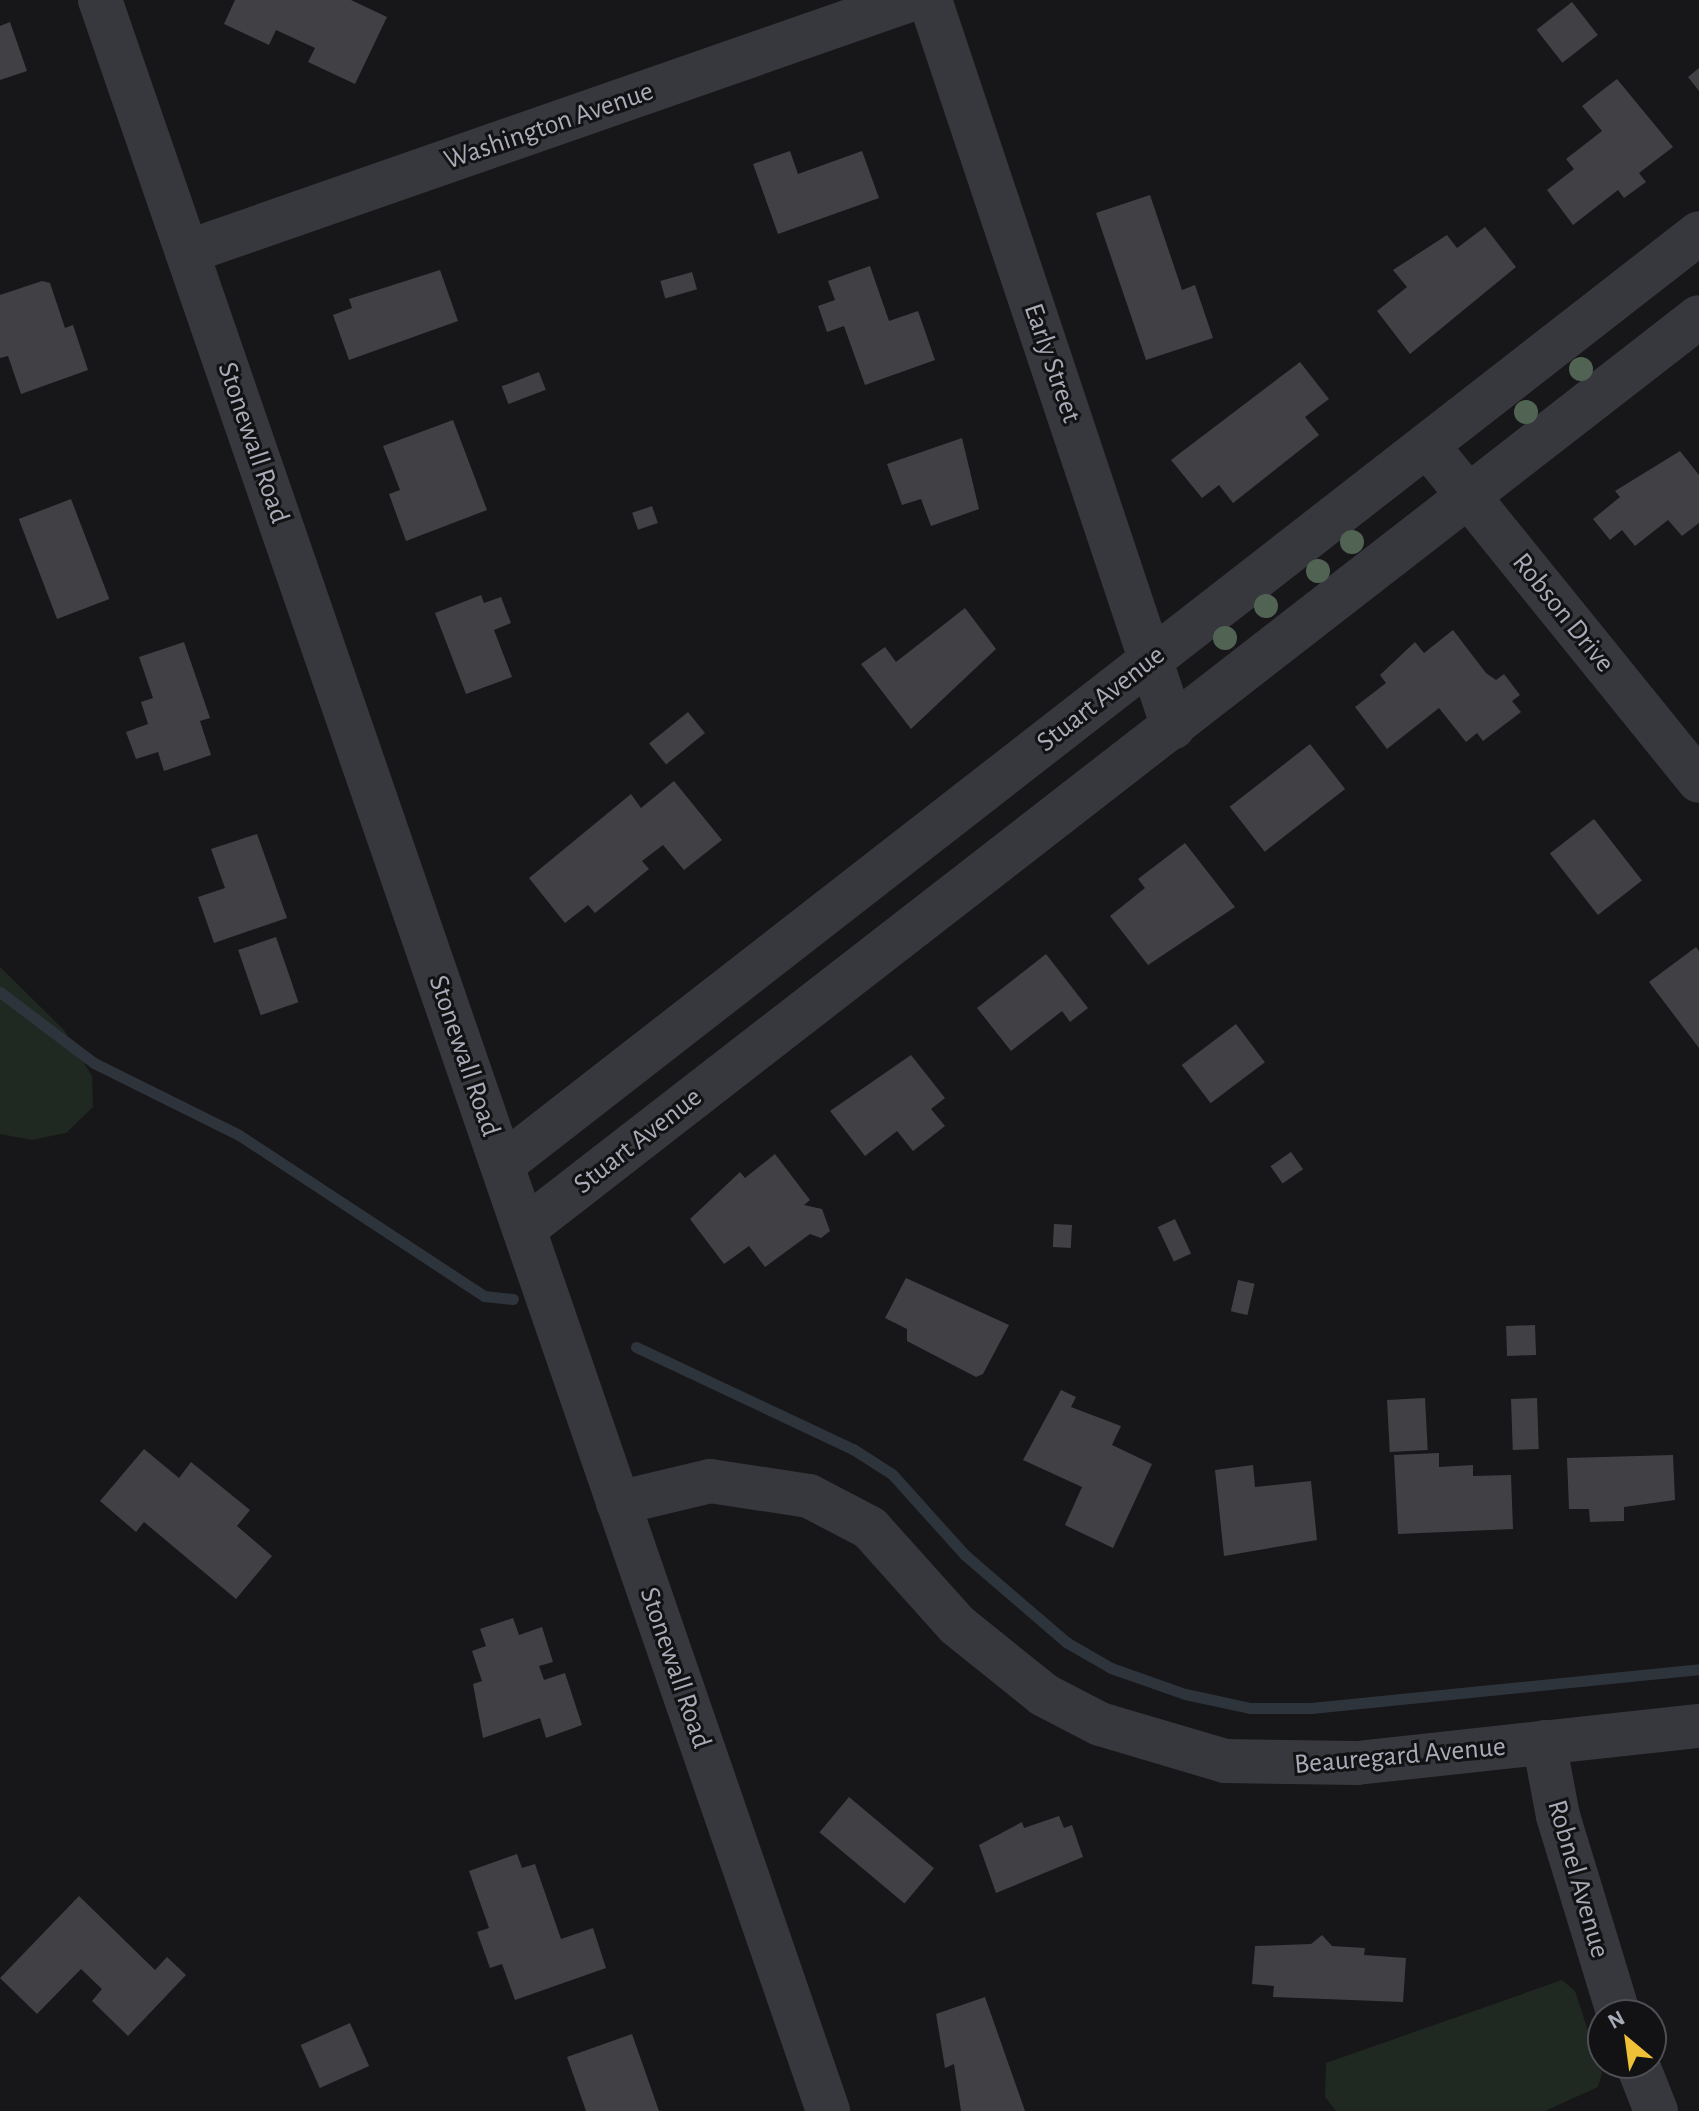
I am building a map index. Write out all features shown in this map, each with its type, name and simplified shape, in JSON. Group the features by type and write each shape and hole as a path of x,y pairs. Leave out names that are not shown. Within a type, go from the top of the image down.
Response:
{"street":[{"name":"Stonewall Road","path":"100,0 828,2111"},
{"name":"Washington Avenue","path":"187,252 910,0"},
{"name":"Early Street","path":"930,0 1173,727"},
{"name":"Stuart Avenue","path":"502,1165 1699,233"},
{"name":"Stuart Avenue","path":"524,1229 1699,317"},
{"name":"Robson Drive","path":"1427,445 1699,781"},
{"name":"Beauregard Avenue","path":"618,1503 710,1481 758,1483 834,1507 870,1528 1003,1667 1100,1724 1173,1750 1291,1767 1699,1726"},
{"name":"Robnel Avenue","path":"1544,1742 1558,1816 1614,1999"},
{"path":"1643,2079 1656,2111"}],"shaded area":[{"path":"0,967 64,1030 92,1076 93,1107 66,1133 32,1140 0,1134"},
{"path":"1562,1980 1575,1991 1587,2027 1587,2079 1600,2079 1598,2087 1545,2111 1336,2111 1325,2097 1326,2063"}],"building":[{"path":"235,0 351,0 387,17 355,84 308,62 315,48 276,30 269,45 224,24"},
{"path":"1572,2 1598,35 1562,63 1537,30"},
{"path":"10,22 27,71 0,80 0,26"},
{"path":"1699,68 1699,91 1688,77"},
{"path":"1617,79 1673,147 1639,173 1646,182 1624,198 1618,190 1573,225 1547,190 1574,169 1566,159 1602,131 1582,106"},
{"path":"790,151 798,174 862,151 879,198 778,234 753,164"},
{"path":"1150,195 1182,290 1195,285 1213,338 1146,360 1096,213"},
{"path":"1485,227 1516,267 1410,354 1377,311 1407,287 1393,270 1447,235 1457,248"},
{"path":"870,266 889,321 918,311 935,360 865,385 844,326 827,332 818,306 835,300 828,281"},
{"path":"440,270 458,321 349,360 333,315 352,308 349,299"},
{"path":"692,272 697,289 665,298 660,281"},
{"path":"42,281 50,283 65,328 73,325 88,370 21,394 8,356 0,358 0,295"},
{"path":"1300,362 1329,399 1305,417 1319,435 1233,503 1219,485 1202,498 1171,460"},
{"path":"539,372 546,390 508,404 502,386"},
{"path":"453,420 487,510 406,541 389,494 400,490 383,446"},
{"path":"962,438 979,509 931,526 921,499 902,505 887,464"},
{"path":"1680,451 1699,475 1699,523 1682,536 1668,520 1635,546 1622,530 1610,540 1593,519 1620,497 1615,491"},
{"path":"71,499 109,599 57,619 19,519"},
{"path":"652,506 658,523 638,530 632,513"},
{"path":"481,595 484,603 501,597 511,623 494,630 512,677 466,694 435,613"},
{"path":"965,608 996,649 911,729 861,664 885,647 896,662"},
{"path":"1453,630 1486,673 1496,680 1504,674 1520,695 1512,701 1521,712 1483,741 1477,733 1466,742 1439,708 1387,749 1355,707 1386,683 1380,675 1415,642 1424,653"},
{"path":"184,642 210,718 200,721 211,755 164,771 158,752 136,759 126,732 148,724 141,702 153,698 139,657"},
{"path":"688,712 705,733 666,764 649,743"},
{"path":"1310,744 1345,789 1265,852 1230,807"},
{"path":"674,781 722,840 684,870 663,845 642,861 649,869 595,913 588,905 565,923 529,878 631,794 641,808"},
{"path":"1594,819 1642,880 1598,915 1550,853"},
{"path":"257,834 287,918 214,943 198,897 225,888 211,849"},
{"path":"1185,843 1235,907 1148,965 1110,916 1145,888 1138,879"},
{"path":"276,937 298,1002 261,1015 238,950"},
{"path":"1696,947 1699,951 1699,1048 1649,982"},
{"path":"1046,954 1088,1008 1070,1022 1062,1011 1011,1051 977,1008"},
{"path":"1236,1024 1265,1062 1211,1103 1182,1065"},
{"path":"911,1055 945,1098 931,1109 945,1126 913,1151 897,1131 865,1156 830,1111"},
{"path":"1291,1152 1303,1169 1283,1184 1271,1166"},
{"path":"775,1154 810,1200 804,1205 822,1209 830,1231 821,1238 810,1234 765,1267 749,1246 724,1264 690,1219 740,1172 745,1178"},
{"path":"1175,1219 1191,1253 1174,1261 1158,1227"},
{"path":"1054,1224 1072,1225 1071,1248 1053,1247"},
{"path":"906,1278 1009,1325 983,1374 976,1377 907,1341 907,1329 885,1318"},
{"path":"1238,1280 1255,1284 1247,1315 1231,1311"},
{"path":"1535,1325 1536,1355 1507,1356 1506,1326"},
{"path":"1061,1390 1076,1397 1071,1407 1121,1426 1112,1445 1152,1464 1113,1548 1065,1525 1082,1487 1023,1460"},
{"path":"1425,1398 1428,1450 1390,1452 1387,1400"},
{"path":"1537,1398 1539,1449 1513,1450 1511,1399"},
{"path":"144,1449 179,1478 191,1462 250,1510 237,1526 272,1556 236,1599 144,1522 136,1532 100,1501"},
{"path":"1439,1453 1439,1467 1473,1465 1473,1476 1511,1475 1513,1529 1398,1534 1394,1455"},
{"path":"1673,1455 1675,1500 1624,1507 1624,1521 1590,1522 1589,1509 1569,1509 1567,1458"},
{"path":"1253,1465 1255,1487 1311,1481 1317,1540 1224,1556 1215,1470"},
{"path":"513,1618 519,1635 542,1627 553,1662 539,1666 544,1680 565,1673 582,1725 546,1738 540,1718 483,1738 473,1684 482,1681 472,1651 486,1646 480,1629"},
{"path":"849,1797 934,1868 904,1904 819,1832"},
{"path":"1059,1816 1064,1828 1072,1825 1083,1857 996,1893 979,1845 1022,1822 1024,1828"},
{"path":"517,1854 522,1868 535,1864 561,1939 593,1928 606,1968 515,2000 502,1964 490,1968 477,1932 489,1928 469,1871"},
{"path":"79,1896 155,1970 167,1957 186,1975 128,2036 92,2001 102,1989 81,1969 37,2014 0,1978"},
{"path":"1322,1935 1332,1946 1365,1948 1364,1955 1406,1958 1403,2002 1273,1997 1274,1986 1252,1984 1255,1946 1311,1944"},
{"path":"985,1997 1025,2111 961,2111 954,2064 945,2068 936,2014"},
{"path":"350,2023 369,2066 320,2088 301,2045"},
{"path":"632,2034 659,2111 586,2111 567,2057"}],"waterway":[{"path":"0,992 94,1063 239,1135 484,1296 513,1299"},
{"path":"636,1347 853,1449 892,1474 965,1555 1066,1642 1111,1668 1185,1694 1250,1708 1311,1708 1699,1669"}]}
